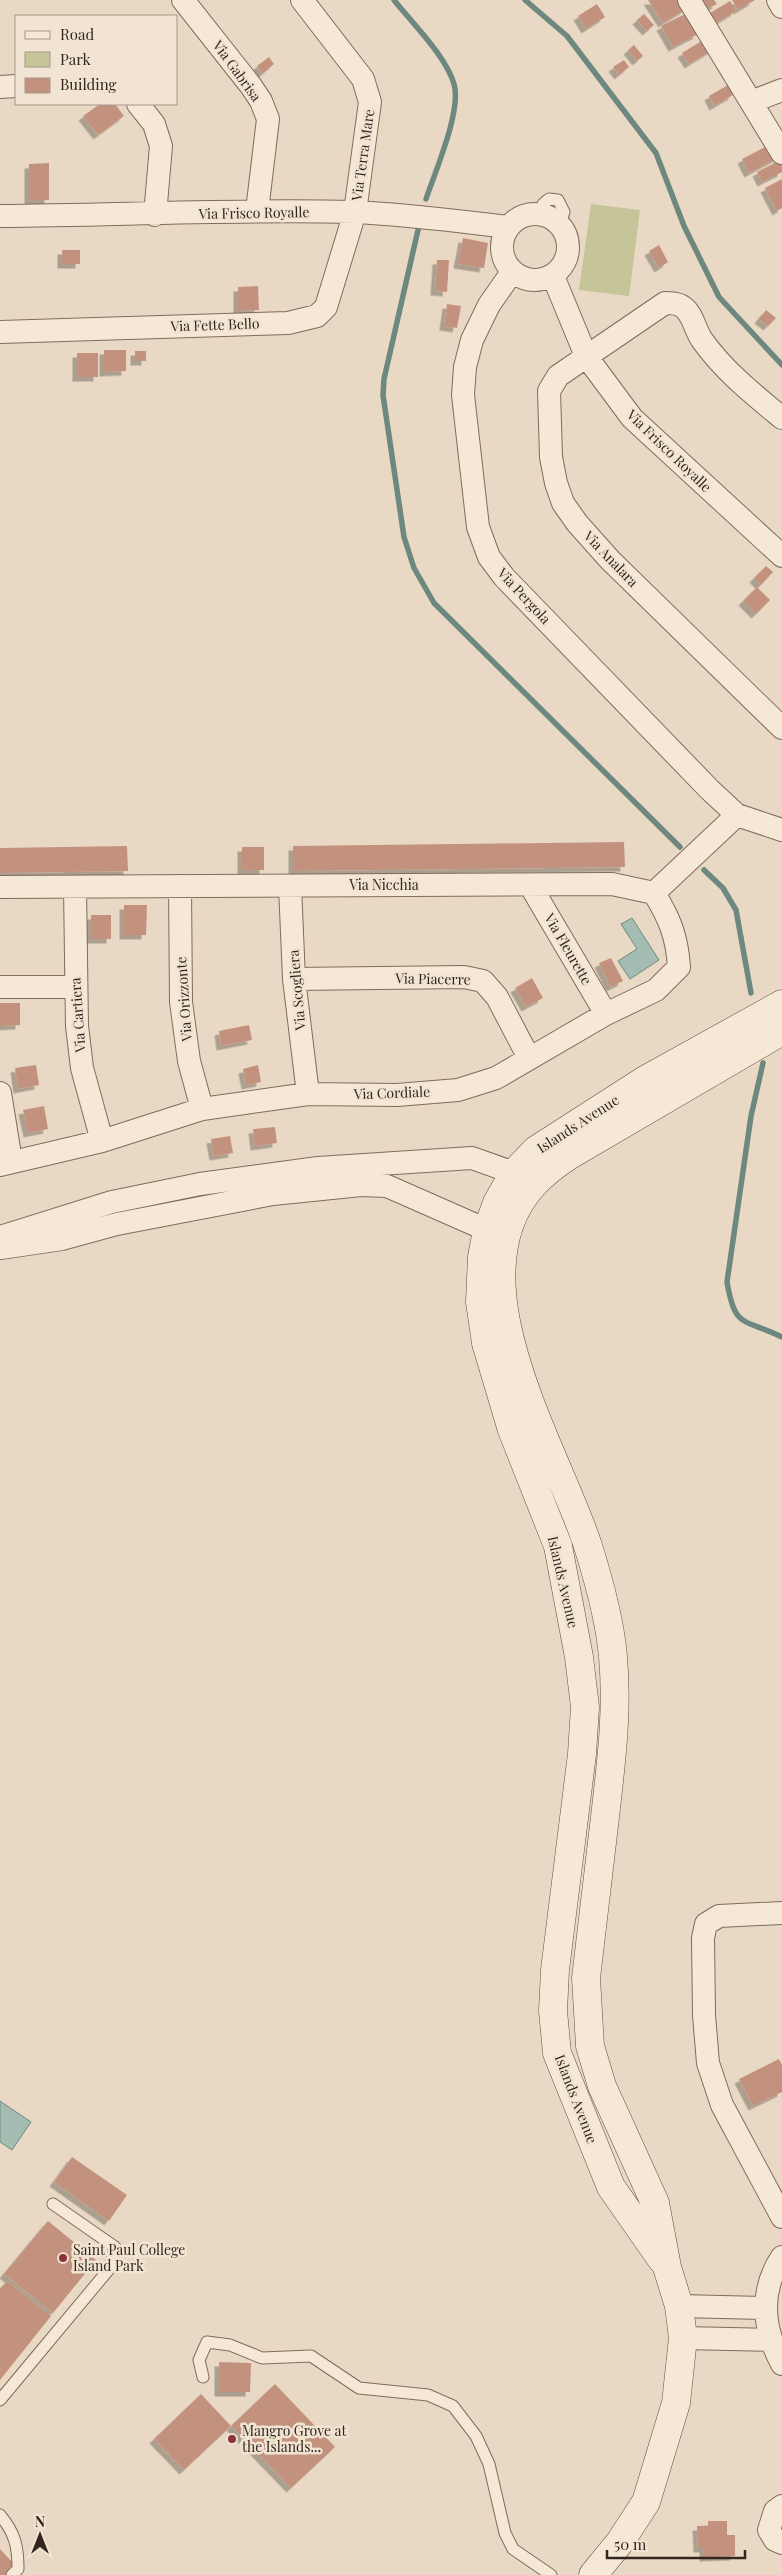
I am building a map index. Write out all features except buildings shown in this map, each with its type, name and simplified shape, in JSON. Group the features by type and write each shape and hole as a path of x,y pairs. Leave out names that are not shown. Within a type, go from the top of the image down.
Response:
{"street":[{"name":"Via Gabrisa","path":"183,0 252,86 261,101 268,119 257,211"},
{"name":"Via Terra Mare","path":"302,0 363,79 368,90 370,102 355,212"},
{"path":"689,0 782,153"},
{"path":"778,0 782,7"},
{"path":"0,88 15,86"},
{"path":"751,102 782,90"},
{"path":"139,105 154,124 162,146 155,215"},
{"name":"Via Frisco Royalle","path":"0,216 155,215 257,211 355,212 508,227"},
{"name":"Via Fette Bello","path":"0,332 288,323 317,316 326,307 355,212"},
{"path":"540,214 554,220 566,233 568,252 565,262 553,276 532,281 512,272 506,264 501,246 508,227 522,216 540,214"},
{"name":"Via Pergola","path":"512,272 489,305 472,340 465,368 463,395 478,527 489,557 518,591 710,790 737,815 782,830"},
{"name":"Via Frisco Royalle","path":"553,276 586,356 632,418 782,556"},
{"name":"Via Analara","path":"782,418 734,377 701,339 688,312 682,306 675,303 664,303 586,356 558,376 549,391 551,457 556,483 563,503 577,523 610,560 782,728"},
{"path":"654,893 737,815"},
{"name":"Via Nicchia","path":"0,887 612,884 654,893"},
{"name":"Via Fleurette","path":"530,885 606,1014"},
{"name":"Via Orizzonte","path":"180,886 181,1002 189,1061 202,1109"},
{"name":"Via Scogliera","path":"290,886 294,979 308,1094"},
{"name":"Via Cartiera","path":"75,887 75,987 82,1068 102,1141"},
{"name":"Via Cordiale","path":"5,1163 102,1141 202,1109 308,1094 397,1095 458,1090 496,1078 606,1014 656,990 678,967 678,944 668,915 654,893"},
{"name":"Via Piacerre","path":"294,979 464,978 483,982 497,997 529,1058"},
{"path":"0,987 75,987"},
{"name":"Islands Avenue","path":"593,2575 620,2542 646,2502 676,2403 683,2338 679,2306 667,2267 655,2203 602,2086 590,2046 586,1978 611,1768 616,1709 613,1655 602,1598 588,1546 532,1413 510,1335 501,1295 502,1260 497,1233 517,1209 523,1180 536,1150 645,1080 782,1004"},
{"name":"Islands Avenue","path":"523,1180 550,1168 782,1031"},
{"path":"0,1093 5,1163"},
{"path":"0,1237 112,1202 200,1184 291,1170 472,1158 523,1180"},
{"path":"386,1163 387,1186"},
{"path":"0,1249 62,1239 117,1224 273,1194 361,1185 387,1186 497,1233"},
{"path":"782,1913 719,1916 706,1924 703,1938 704,2015 708,2063 722,2105 782,2217"},
{"path":"782,2257 767,2289 765,2308 770,2340 782,2364"},
{"path":"679,2306 765,2308"},
{"path":"683,2338 770,2340"},
{"path":"782,2506 775,2510 769,2530 775,2540 782,2543"}],"lane":[{"path":"0,2400 110,2268 115,2247 52,2204"},
{"path":"203,2376 199,2360 207,2342 230,2345 262,2358 311,2356 359,2388 428,2394 453,2406 476,2436 489,2464 505,2533 513,2549 551,2575"},
{"path":"0,2515 10,2527 18,2545 18,2569 12,2575"}],"green space":[{"path":"591,204 640,210 629,296 579,290"}],"shaded area":[{"path":"632,918 659,960 630,979 618,961 637,949 621,924"},
{"path":"0,2101 31,2122 12,2150 0,2142"}],"waterway":[{"path":"394,0 437,51 454,84 454,109 451,125 426,199"},
{"path":"525,0 567,36 656,153 684,226 719,297 782,365"},
{"path":"418,230 384,379 383,395 404,537 414,568 434,603 680,847"},
{"path":"704,870 723,888 736,910 751,993"},
{"path":"763,1063 751,1116 727,1282 730,1297 738,1315 750,1324 782,1337"}],"place":[{"name":"Saint Paul College Island Park","path":"63,2258"},
{"name":"Mangro Grove at the Islands...","path":"232,2439"}]}
